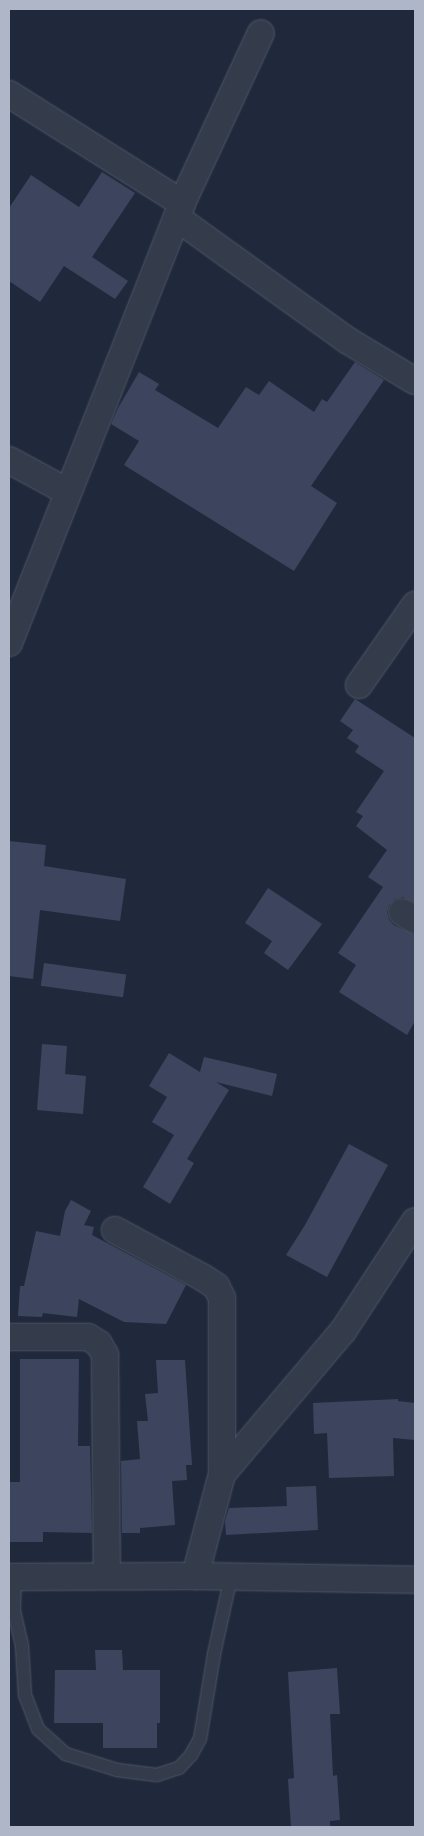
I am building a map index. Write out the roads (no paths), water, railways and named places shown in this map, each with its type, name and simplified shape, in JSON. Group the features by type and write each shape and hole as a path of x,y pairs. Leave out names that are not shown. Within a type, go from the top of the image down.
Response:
{"street":[{"path":"9,643 179,211 261,34"},
{"path":"9,94 179,211 347,340 415,381"},
{"path":"9,460 68,492"},
{"path":"359,685 415,605"},
{"path":"222,1474 344,1331 415,1221"},
{"path":"115,1230 202,1277 216,1286 222,1298 222,1474 195,1576"},
{"path":"9,1337 88,1337 100,1344 105,1355 107,1576"},
{"path":"12,1577 195,1576 415,1580"}],"lane":[{"path":"12,1577 14,1611 22,1646 25,1695 38,1729 66,1754 117,1770 157,1775 179,1768 191,1756 200,1739 214,1654 232,1577"}]}
